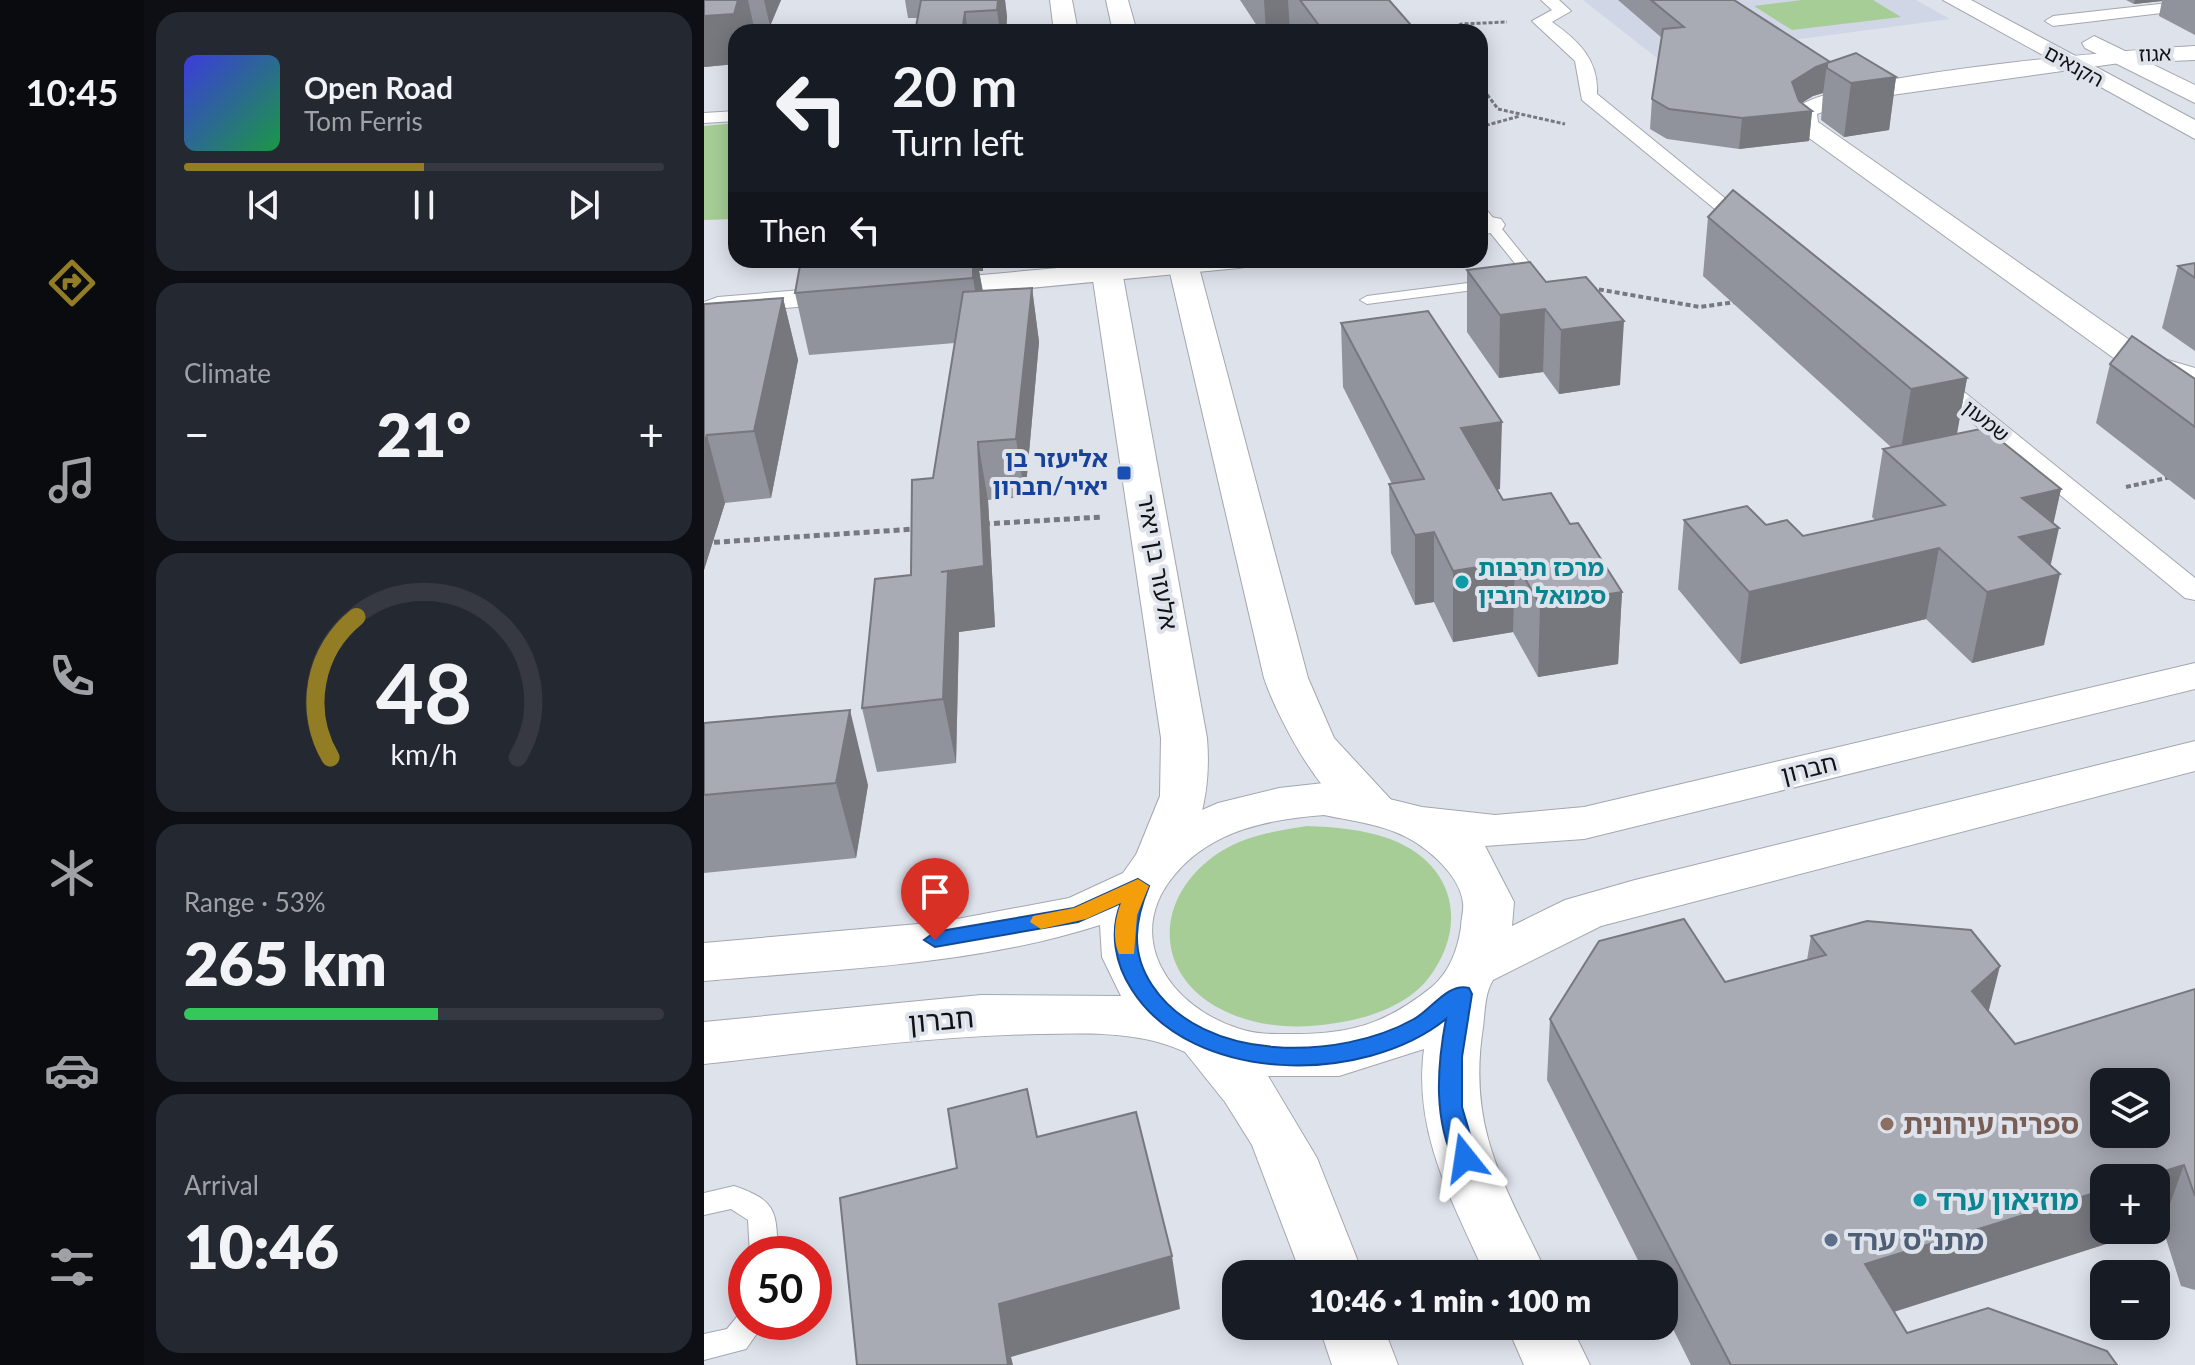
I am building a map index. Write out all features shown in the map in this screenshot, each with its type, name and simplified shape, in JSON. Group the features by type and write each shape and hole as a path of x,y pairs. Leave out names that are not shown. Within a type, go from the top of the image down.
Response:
{"main road":[{"path":"1061,0 1065,24"},
{"path":"1117,0 1123,24"},
{"name":"הקנאים","path":"1954,0 2195,131"},
{"name":"הקנאים","path":"2026,7 2195,95"},
{"name":"אלעזר בן יאיר","path":"1106,268 1179,690 1186,748 1187,791 1176,828 1127,915 1125,945 1133,974 1151,1001 1192,1033"},
{"path":"1184,268 1286,678 1300,721 1318,753 1371,804"},
{"name":"חברון","path":"1420,821 1495,831 1584,823 2195,676"},
{"path":"1471,979 1583,913 2195,756"},
{"path":"704,962 935,940 1078,914 1149,873 1193,833 1247,810 1277,802 1324,799 1371,804 1420,821 1459,847 1484,882 1492,922 1471,979 1451,1057 1450,1107 1465,1158 1510,1260"},
{"name":"חברון","path":"704,1043 981,1015 1103,1013 1192,1033 1259,1055 1317,1057 1360,1049 1423,1025 1471,979"},
{"path":"1192,1033 1251,1094 1278,1139 1309,1209 1327,1260"},
{"path":"1356,1340 1365,1365"},
{"path":"1545,1340 1557,1365"}],"street":[{"path":"1549,0 1563,11 1540,21 1583,57 1591,80 1588,96 1763,239"},
{"path":"2053,21 2195,4"},
{"name":"אגוז","path":"2195,53 2068,62 1854,93 1816,104 1804,112 1807,125 2140,362 2167,373 2195,377"},
{"path":"704,118 728,116"},
{"path":"905,290 1097,268"},
{"path":"704,313 718,306 874,293"},
{"name":"שמעון","path":"1908,358 2195,592"}],"lane":[{"path":"1367,300 1520,281 1488,228"},
{"path":"704,1204 734,1197 762,1214 763,1236"},
{"path":"704,1347 736,1340"}],"path":[{"path":"1461,24 1540,21"},
{"path":"1488,96 1498,109 1521,116 1567,124 1618,121"},
{"path":"1488,125 1521,116"},
{"path":"1520,281 1700,307 1746,300"},
{"path":"2173,477 2184,474"},
{"path":"974,525 1149,514"},
{"path":"704,543 926,528"}],"shaded area":[{"path":"1583,0 1916,0 1950,19 1657,58"}],"green space":[{"path":"1802,0 1873,0 1901,17 1792,30 1754,6"},
{"path":"728,124 728,219 704,220 704,126"},
{"path":"1307,826 1338,828 1390,839 1430,864 1442,881 1449,899 1451,919 1448,939 1440,960 1419,989 1398,1004 1373,1014 1309,1026 1282,1026 1242,1018 1203,998 1185,980 1174,959 1170,936 1172,913 1182,891 1198,870 1220,852 1251,838"}],"building":[{"path":"704,0 738,0 734,14 704,16"},
{"path":"921,0 998,0 997,10 965,12 963,24 916,24"},
{"path":"1300,0 1389,0 1410,24 1318,24"},
{"path":"1651,0 1734,0 1830,62 1792,82 1799,101 1812,111 1742,118 1669,109 1652,99 1663,29 1684,27"},
{"path":"1856,53 1896,77 1851,83 1827,68 1827,63"},
{"path":"1733,190 1967,378 1911,389 1708,217"},
{"path":"1530,262 1546,282 1586,277 1624,321 1561,330 1545,309 1500,315 1467,270"},
{"path":"2195,263 2195,278 2178,266"},
{"path":"800,268 973,268 973,278 795,293"},
{"path":"1032,288 1016,439 978,442 984,566 948,571 943,699 862,708 875,579 911,575 912,480 933,478 963,292"},
{"path":"783,298 754,431 707,435 704,443 704,304"},
{"path":"1428,311 1502,422 1461,428 1503,500 1551,493 1570,524 1578,523 1622,592 1540,605 1515,561 1453,571 1434,532 1415,535 1389,484 1424,479 1341,323"},
{"path":"2132,336 2195,379 2195,427 2110,364"},
{"path":"1985,428 2061,489 2022,498 2059,528 2019,537 2060,574 1987,592 1939,548 1749,592 1684,520 1747,506 1766,525 1787,520 1803,536 1945,505 1883,449"},
{"path":"850,710 836,783 704,795 704,723"},
{"path":"1684,919 1725,982 1826,955 1811,936 1867,921 1971,930 2000,966 1972,991 2015,1044 2195,989 2195,1196 2184,1165 2170,1169 2170,1164 2090,1164 2090,1194 1865,1264 1907,1333 1988,1308 2107,1351 2117,1365 1731,1365 1550,1019 1599,941"},
{"path":"1027,1089 1037,1137 1136,1112 1172,1256 999,1304 1008,1365 857,1365 840,1198 957,1168 948,1109"}],"slow traffic":[{"path":"1041,922 1078,914 1138,886 1127,915 1126,948"}],"place":[{"name":"אליעזר בן יאיר/חברון","path":"1124,473"},
{"name":"מרכז תרבות סמואל רובין","path":"1462,582"},
{"name":"ספריה עירונית","path":"1887,1124"},
{"name":"מוזיאון ערד","path":"1920,1200"},
{"name":"מתנ\"ס ערד","path":"1831,1240"}],"route":[{"path":"935,940 1078,914 1138,886 1127,915 1125,945 1133,974 1151,1001 1177,1025 1207,1041 1259,1055 1317,1057 1374,1047 1423,1025 1461,994 1451,1057 1450,1107 1465,1158"}]}
